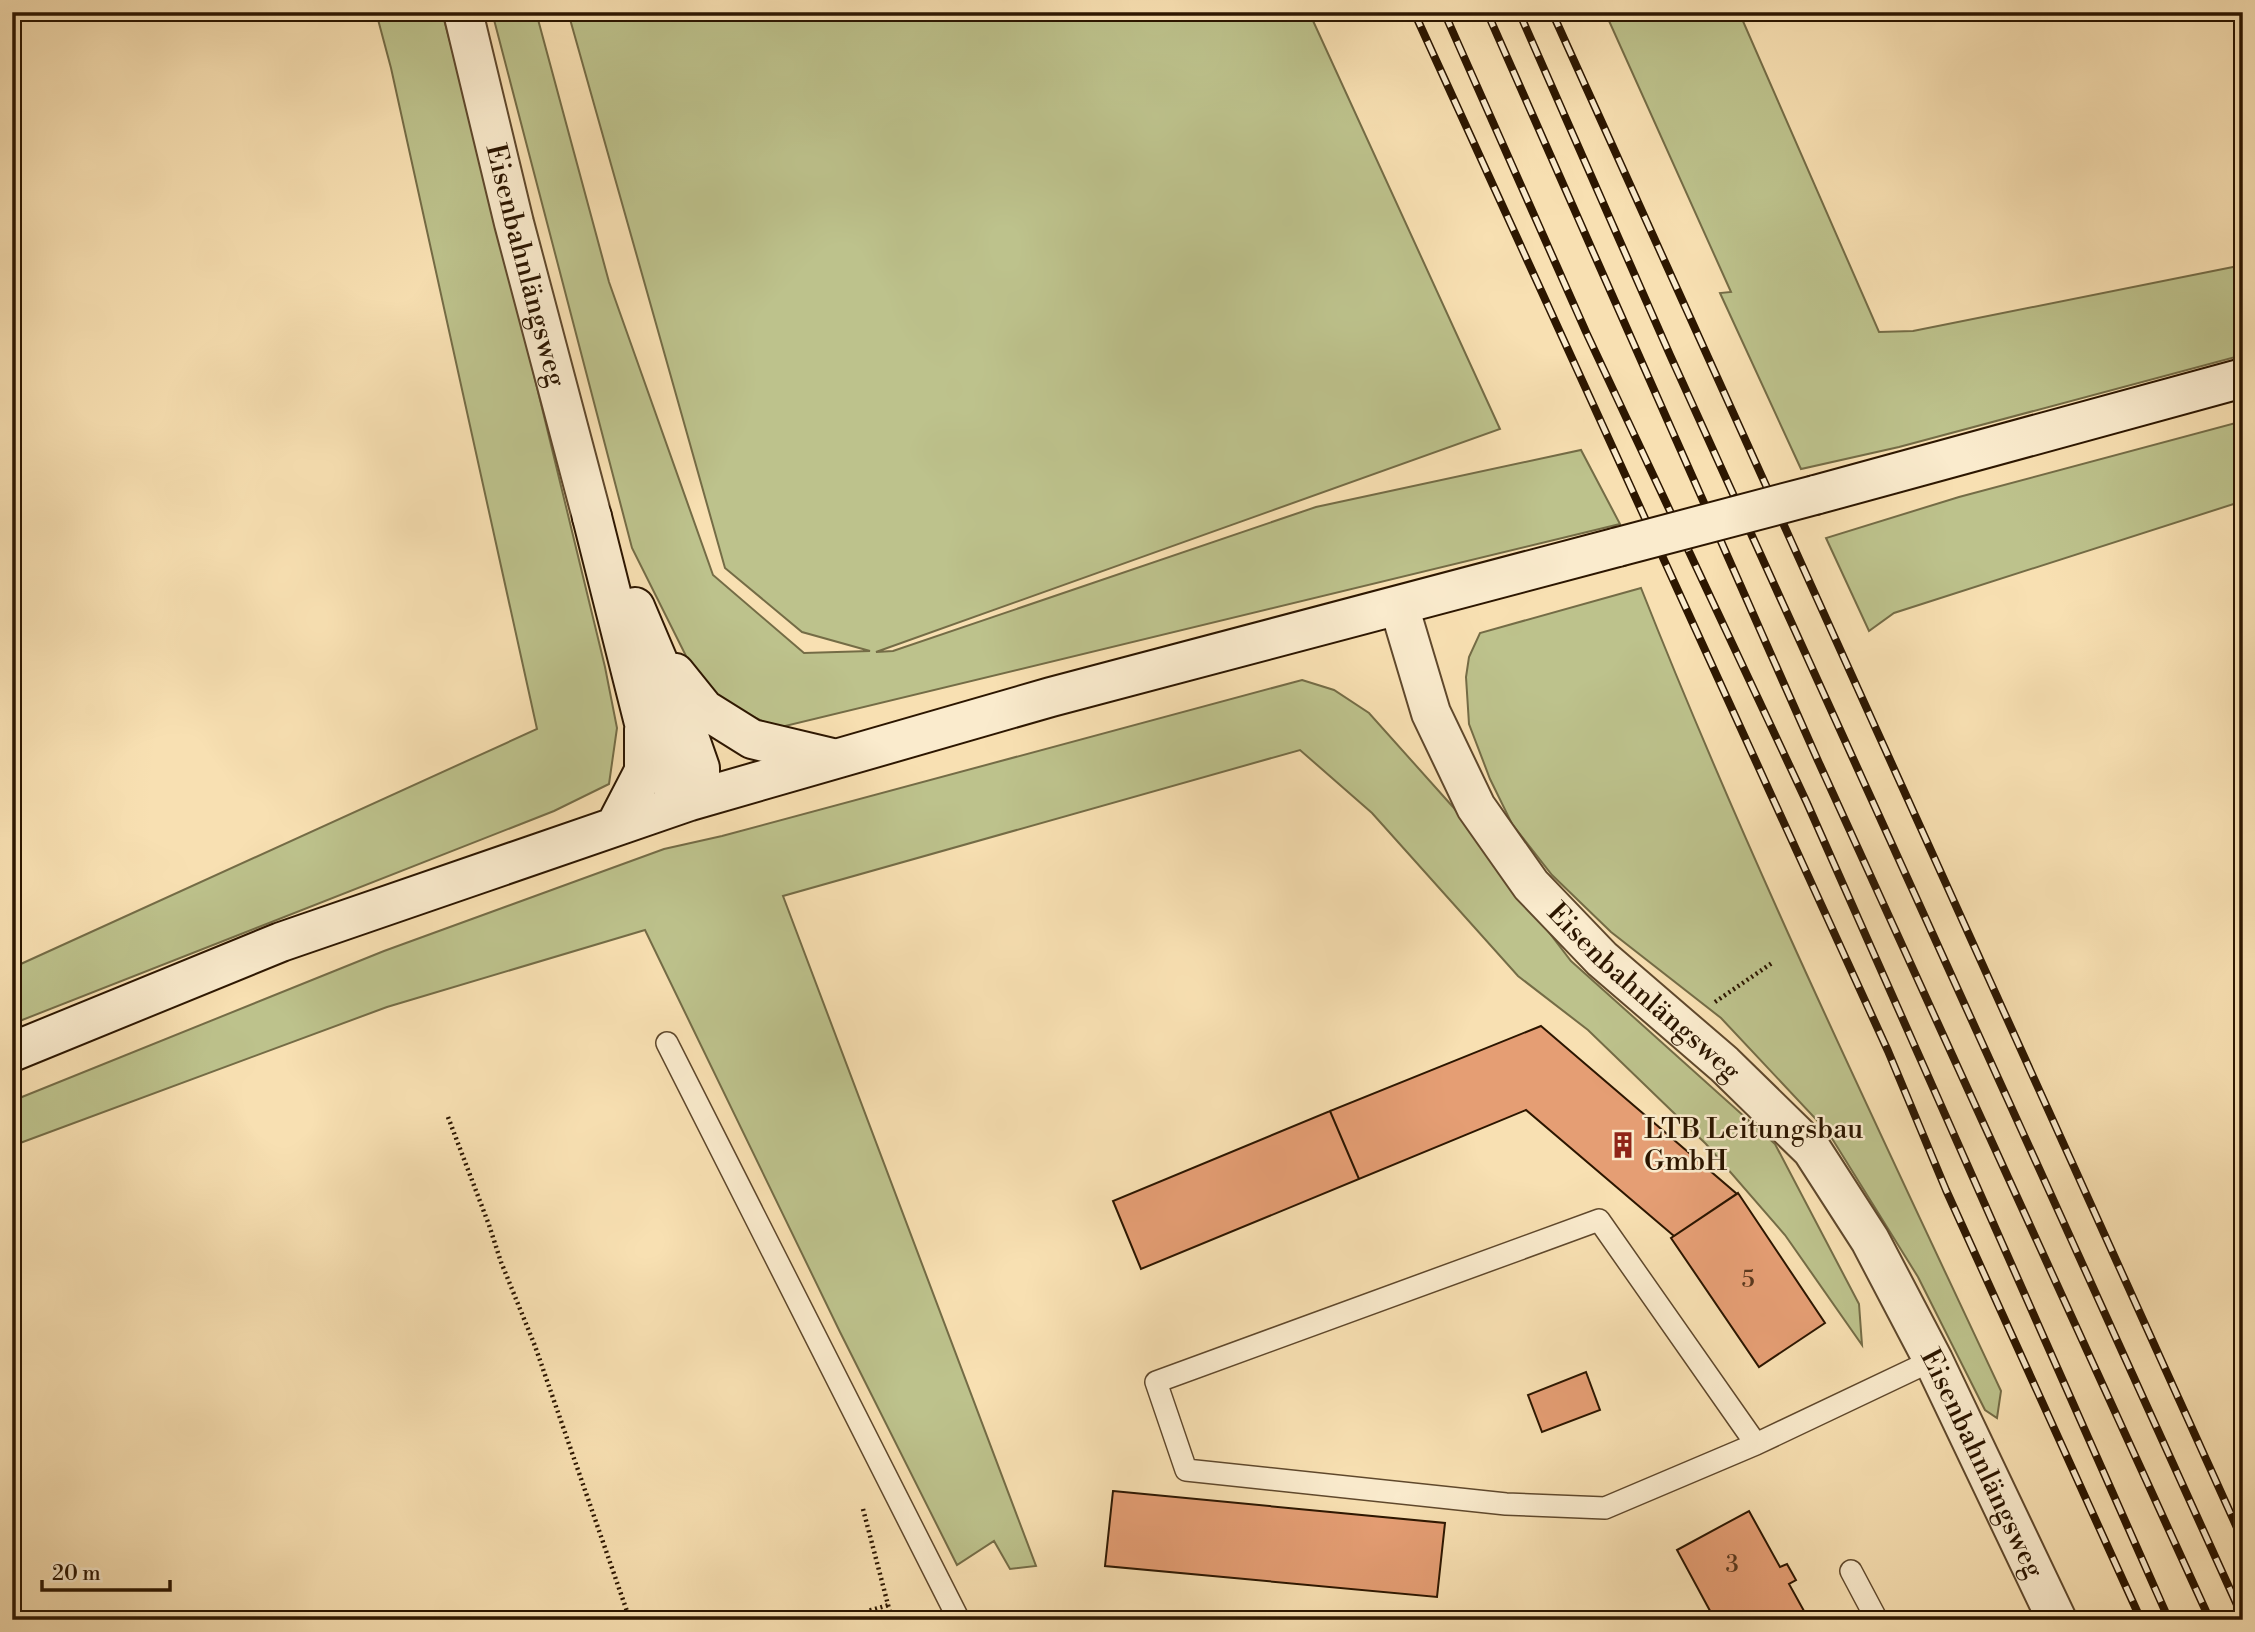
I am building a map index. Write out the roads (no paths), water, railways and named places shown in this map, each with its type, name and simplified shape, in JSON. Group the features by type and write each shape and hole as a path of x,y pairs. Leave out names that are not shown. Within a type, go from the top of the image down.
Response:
{"street":[{"name":"Eisenbahnlängsweg","path":"463,12 514,223 592,517"},
{"path":"12,1052 281,942 690,801 1051,697 2243,379"},
{"path":"592,517 613,554 685,725 700,768 700,781 690,801"},
{"path":"592,517 644,723 671,784 690,801"},
{"name":"Eisenbahnlängsweg","path":"1399,606 1431,713 1476,807 1531,885 1602,959 1724,1064 1812,1150 1870,1240 1933,1360 2057,1620"},
{"path":"635,607 672,668 704,709 752,739 834,759"},
{"path":"616,825 644,771 644,723"}],"lane":[{"path":"667,1043 959,1620"},
{"path":"1756,1444 1599,1220 1156,1382 1186,1470 1478,1501 1605,1508 1756,1444 1933,1360"},
{"path":"1850,1570 1877,1620"}],"railway":[{"path":"1414,12 1888,1051 1946,1190 2141,1620"},
{"path":"1444,12 1586,332 1807,803 2169,1620"},
{"path":"1487,12 1819,763 2210,1620"},
{"path":"1519,12 1670,355 2243,1618"},
{"path":"1552,12 2243,1541"}],"place":[{"name":"LTB Leitungsbau GmbH","path":"1623,1145"}]}
